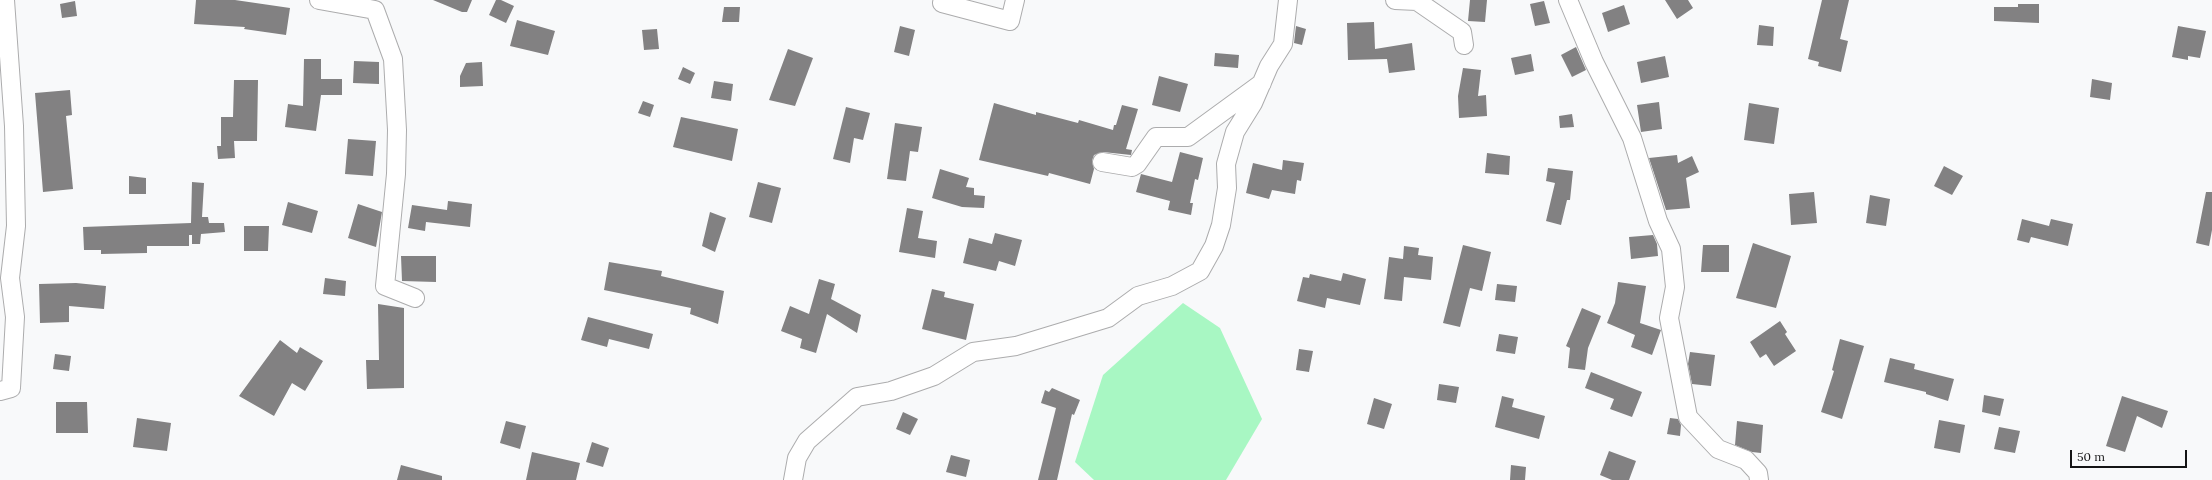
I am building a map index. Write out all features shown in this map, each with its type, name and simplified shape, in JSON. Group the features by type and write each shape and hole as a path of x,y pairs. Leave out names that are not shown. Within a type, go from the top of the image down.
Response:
{"street":[{"path":"0,391 11,388 15,317 10,278 16,226 14,126 5,0"},
{"path":"319,0 375,10 393,59 396,152 385,286 415,298"},
{"path":"942,3 1010,21 1015,0"},
{"path":"793,480 797,458 806,441 857,397 891,391 934,376 973,352 1016,346 1108,318 1138,296 1172,286 1200,271 1214,246 1221,225 1227,188 1226,164 1235,132 1254,103 1269,66 1283,44 1288,0"},
{"path":"1395,0 1417,1 1462,32 1464,44"},
{"path":"1568,0 1594,62 1632,138 1658,221 1671,249 1675,287 1669,310 1669,318 1688,417 1718,448 1746,460 1758,473 1759,480"},
{"path":"1102,162 1132,167 1137,164 1156,138 1188,137 1262,83"}],"green space":[{"path":"1183,303 1220,328 1262,419 1226,480 1094,480 1075,462 1103,375"}],"building":[{"path":"196,0 235,0 290,8 286,35 244,29 245,27 194,24"},
{"path":"433,0 472,0 467,12 462,12"},
{"path":"496,0 501,0 514,6 506,23 489,15"},
{"path":"1470,0 1487,0 1485,22 1468,21"},
{"path":"1665,0 1688,0 1693,8 1677,19"},
{"path":"1822,0 1849,0 1840,39 1848,41 1841,72 1818,66 1819,62 1808,59"},
{"path":"75,1 77,16 62,18 60,4"},
{"path":"1544,1 1550,23 1535,26 1530,4"},
{"path":"2018,4 2039,4 2039,23 1994,21 1994,7 2018,7"},
{"path":"1624,5 1630,24 1608,32 1602,13"},
{"path":"724,7 740,7 739,22 722,22"},
{"path":"517,20 555,31 548,55 510,46"},
{"path":"1374,22 1375,49 1412,43 1415,70 1389,73 1387,59 1348,60 1347,23"},
{"path":"1759,25 1774,27 1773,46 1757,45"},
{"path":"900,26 915,30 909,56 894,52"},
{"path":"1296,26 1306,29 1302,45 1294,43"},
{"path":"2178,26 2206,31 2200,58 2188,56 2188,60 2172,57"},
{"path":"657,29 659,49 644,50 642,30"},
{"path":"1576,47 1586,70 1572,77 1561,55"},
{"path":"788,49 813,58 795,106 769,100"},
{"path":"1215,53 1239,55 1238,68 1214,66"},
{"path":"1531,54 1534,71 1515,75 1511,58"},
{"path":"1665,56 1669,77 1641,83 1637,62"},
{"path":"304,59 321,59 321,79 342,79 342,95 321,95 316,131 285,127 288,104 303,106"},
{"path":"354,61 379,62 379,84 353,83"},
{"path":"482,62 483,86 460,87 460,76 466,63"},
{"path":"683,67 695,73 690,84 678,79"},
{"path":"1463,68 1481,70 1478,96 1486,95 1487,116 1459,118 1458,96"},
{"path":"1159,76 1188,84 1180,112 1152,105"},
{"path":"2092,79 2112,83 2110,100 2090,97"},
{"path":"234,80 258,80 257,141 234,141 235,158 218,159 217,146 221,146 221,117 233,117"},
{"path":"714,81 733,84 731,101 711,98"},
{"path":"70,90 72,115 66,116 73,189 43,192 35,93"},
{"path":"643,101 654,105 650,117 638,113"},
{"path":"1659,102 1662,129 1641,132 1637,105"},
{"path":"994,103 1036,115 1036,112 1078,123 1079,120 1113,130 1122,105 1138,109 1126,149 1132,150 1131,155 1103,152 1094,155 1092,161 1094,169 1090,184 1049,173 1048,176 979,160"},
{"path":"1749,103 1779,108 1774,144 1744,140"},
{"path":"846,107 870,113 863,140 854,138 850,163 833,159"},
{"path":"1572,114 1574,127 1560,128 1559,116"},
{"path":"681,117 738,129 732,161 673,147"},
{"path":"895,123 922,127 918,152 910,151 906,181 887,179"},
{"path":"348,139 376,141 373,176 345,174"},
{"path":"1180,152 1203,158 1198,180 1195,179 1190,203 1193,203 1191,215 1168,210 1170,201 1136,192 1141,174 1172,182"},
{"path":"1487,153 1510,156 1509,175 1485,173"},
{"path":"1677,155 1678,163 1692,156 1699,172 1686,178 1690,208 1666,210 1649,158"},
{"path":"1283,160 1304,163 1301,181 1297,180 1295,194 1272,190 1269,199 1246,193 1253,163 1282,170"},
{"path":"1944,166 1963,176 1952,195 1934,186"},
{"path":"1548,168 1573,171 1570,200 1567,200 1561,225 1546,221 1555,183 1546,181"},
{"path":"940,169 969,178 966,187 974,188 974,195 985,196 984,208 962,207 932,198"},
{"path":"129,176 146,178 146,194 129,194"},
{"path":"192,182 204,183 202,217 208,217 209,223 224,223 225,232 201,234 200,244 192,244 192,235 189,235 189,246 147,246 147,253 101,254 101,250 84,250 83,227 191,223"},
{"path":"758,182 781,188 772,223 749,217"},
{"path":"1814,192 1817,223 1791,225 1789,194"},
{"path":"2206,192 2212,192 2212,230 2209,246 2196,243"},
{"path":"1870,195 1890,199 1886,226 1866,223"},
{"path":"448,201 472,204 470,227 426,222 425,231 408,228 412,205 447,210"},
{"path":"288,202 318,211 312,233 282,225"},
{"path":"358,204 382,212 376,247 348,238"},
{"path":"907,208 923,211 918,238 937,241 935,258 899,252"},
{"path":"710,212 726,218 715,252 702,246"},
{"path":"2022,219 2049,226 2051,219 2073,224 2068,246 2031,237 2029,243 2017,240"},
{"path":"244,226 269,226 268,251 244,251"},
{"path":"995,233 1022,240 1015,266 999,261 996,271 963,263 969,238 992,244"},
{"path":"1653,235 1657,244 1658,256 1631,259 1629,237"},
{"path":"1753,243 1791,256 1776,308 1736,298"},
{"path":"1463,245 1491,252 1482,291 1470,288 1460,327 1443,323"},
{"path":"1703,245 1729,245 1729,272 1701,272"},
{"path":"1404,246 1419,248 1418,255 1433,257 1431,280 1404,277 1402,301 1384,299 1389,257 1403,259"},
{"path":"401,256 436,256 436,282 402,281"},
{"path":"609,262 662,271 661,276 724,291 718,324 690,314 691,308 604,290"},
{"path":"1343,273 1366,279 1360,305 1327,298 1325,308 1297,301 1303,277 1309,278 1310,274 1341,281"},
{"path":"325,278 346,281 345,296 323,294"},
{"path":"819,279 835,284 831,299 861,315 857,333 827,314 816,353 800,348 802,339 781,331 790,306 809,314"},
{"path":"1618,282 1646,286 1640,323 1661,330 1652,355 1631,347 1635,335 1607,323 1615,303"},
{"path":"76,283 106,286 104,309 69,306 69,322 40,323 39,284"},
{"path":"1497,284 1517,286 1515,302 1495,300"},
{"path":"932,289 945,292 944,297 974,304 966,340 922,329"},
{"path":"378,304 404,308 404,388 367,389 366,360 379,360"},
{"path":"1582,308 1601,316 1588,348 1585,370 1568,368 1570,348 1566,346"},
{"path":"588,317 653,334 649,349 609,339 607,347 581,340"},
{"path":"1780,321 1787,332 1785,334 1796,351 1774,366 1766,354 1760,358 1750,342"},
{"path":"1499,334 1518,337 1515,354 1496,351"},
{"path":"1840,339 1864,346 1842,419 1821,412 1834,371 1832,370"},
{"path":"280,340 297,353 300,347 323,361 305,391 292,383 274,416 239,396"},
{"path":"1299,349 1313,351 1309,372 1296,370"},
{"path":"1690,352 1715,355 1711,386 1692,384 1688,364"},
{"path":"55,354 71,356 69,371 53,369"},
{"path":"1890,358 1915,364 1914,369 1954,379 1948,401 1926,394 1926,392 1884,382"},
{"path":"1591,372 1642,392 1632,417 1610,409 1614,399 1585,388"},
{"path":"1439,384 1459,387 1456,403 1437,400"},
{"path":"1052,388 1080,400 1074,415 1072,414 1057,480 1038,480 1056,408 1041,403 1045,390 1049,392"},
{"path":"1984,395 2004,399 2000,416 1982,412"},
{"path":"1502,396 1514,399 1512,407 1545,416 1539,439 1495,427"},
{"path":"2122,396 2168,411 2162,428 2137,416 2125,452 2106,446"},
{"path":"1374,398 1392,404 1384,429 1367,424"},
{"path":"56,402 87,402 88,433 56,433"},
{"path":"903,412 918,419 910,435 896,429"},
{"path":"137,418 171,423 167,451 133,447"},
{"path":"1670,418 1678,419 1681,425 1680,436 1667,434"},
{"path":"1939,420 1965,425 1960,453 1934,448"},
{"path":"506,421 526,426 520,449 500,443"},
{"path":"1737,421 1763,425 1761,453 1752,452 1735,445"},
{"path":"1999,427 2020,431 2015,453 1994,449"},
{"path":"592,442 609,448 603,467 586,462"},
{"path":"1609,451 1636,461 1629,480 1612,480 1600,475"},
{"path":"532,452 580,463 576,480 526,480"},
{"path":"951,455 970,460 966,477 946,472"},
{"path":"401,465 442,476 442,480 397,480"},
{"path":"1511,465 1526,467 1525,480 1510,480"}]}
